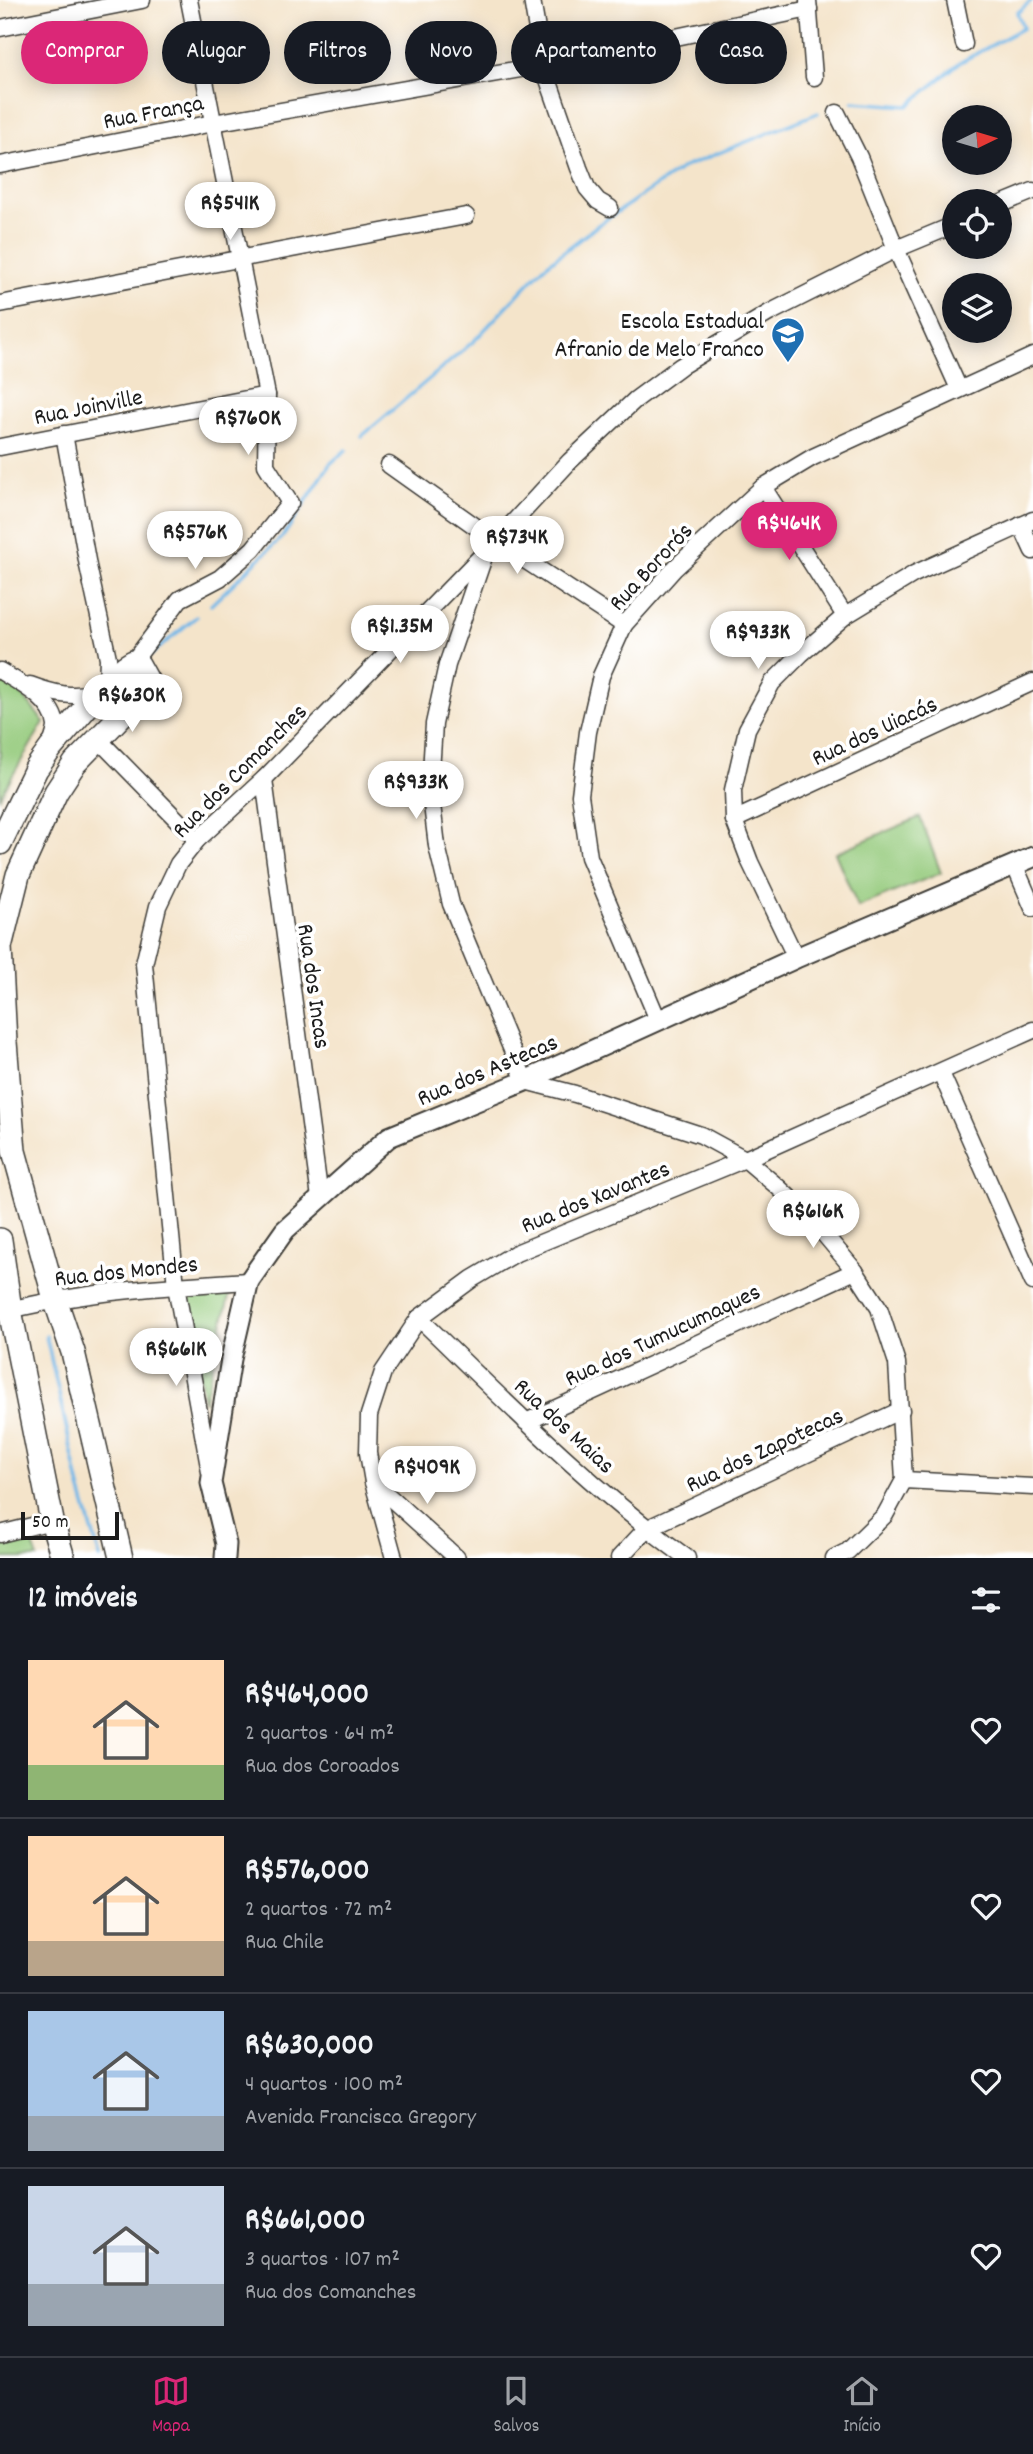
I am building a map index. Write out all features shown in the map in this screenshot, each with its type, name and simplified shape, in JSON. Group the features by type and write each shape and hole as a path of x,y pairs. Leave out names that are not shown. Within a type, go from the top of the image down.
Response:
{"main road":[{"path":"0,843 36,769 51,748 104,688 129,665 138,664 148,682 145,691 75,763 32,840 18,875 0,947 14,1151 55,1299 73,1352 121,1558"},
{"path":"0,1240 5,1309 52,1521 64,1558"}],"street":[{"path":"0,28 113,3 142,0"},
{"path":"106,645 129,665 180,599 220,578 253,549 289,503 266,466 267,395 189,0"},
{"path":"532,0 536,21"},
{"path":"955,0 964,44"},
{"path":"808,4 814,77"},
{"name":"Rua França","path":"681,33 808,4"},
{"name":"Rua França","path":"0,165 213,122 511,71"},
{"path":"550,84 587,188 598,201 610,208"},
{"path":"836,113 859,157 896,249 959,389"},
{"path":"1012,200 1033,191"},
{"path":"0,304 466,216"},
{"name":"Rua dos Comanches","path":"211,1483 176,1286 144,964 158,906 178,864 197,839 264,779 570,461 635,400 681,366 769,313 896,249 942,230"},
{"name":"Rua Bororós","path":"658,1020 589,857 580,795 588,732 601,676 624,625 675,568 763,487 813,457 1033,356"},
{"name":"Rua Joinville","path":"0,447 267,395"},
{"path":"17,681 50,692 75,696 104,688 108,658 106,645 88,566 64,434"},
{"path":"389,465 432,496 491,546 624,625"},
{"path":"763,487 845,616"},
{"path":"796,958 750,862 734,820 733,790 747,729 772,683 845,616 914,574 1027,523 1033,551"},
{"path":"491,546 447,664 434,724 430,788 437,846 451,904 525,1081 575,1094 701,1135 745,1160 808,1216 855,1271 879,1308 897,1363 904,1480 885,1515 848,1550 834,1558"},
{"path":"0,671 39,697 52,713 56,727 51,748"},
{"name":"Rua dos Uiacás","path":"734,820 1033,682"},
{"path":"98,739 197,839"},
{"name":"Rua dos Incas","path":"264,779 320,1198"},
{"name":"Rua dos Astecas","path":"228,1553 211,1483 231,1359 249,1281 285,1230 389,1137 525,1081 796,958 1033,857"},
{"path":"1014,864 1033,908"},
{"name":"Rua dos Xavantes","path":"394,1558 373,1482 368,1453 369,1415 383,1372 419,1318 472,1279 516,1253 745,1160 1033,1030"},
{"path":"941,1073 1033,1282"},
{"name":"Rua dos Tumucumaques","path":"526,1422 855,1271"},
{"name":"Rua dos Mondes","path":"5,1309 55,1299 249,1281"},
{"name":"Rua dos Maias","path":"419,1318 526,1422 646,1529 687,1558"},
{"name":"Rua dos Zapotecas","path":"646,1529 901,1410"},
{"path":"904,1480 1033,1487"},
{"path":"373,1482 457,1558"},
{"path":"0,1534 52,1521"},
{"path":"619,1558 646,1529"}],"green space":[{"path":"0,677 10,680 44,722 0,797"},
{"path":"920,817 941,873 858,907 835,853"},
{"path":"230,1292 204,1402 188,1297"},
{"path":"27,1529 38,1558 0,1558 0,1538"}],"waterway":[{"path":"853,102 908,106 959,63 1023,28 1017,13 1032,0"},
{"path":"362,436 474,341 544,267 598,225 684,167 818,113"},
{"path":"211,605 284,535 330,464 346,450"},
{"path":"152,654 196,617"},
{"path":"46,1336 79,1484 100,1558"}],"place":[{"name":"Escola Estadual Afranio de Melo Franco","path":"788,364"}]}
